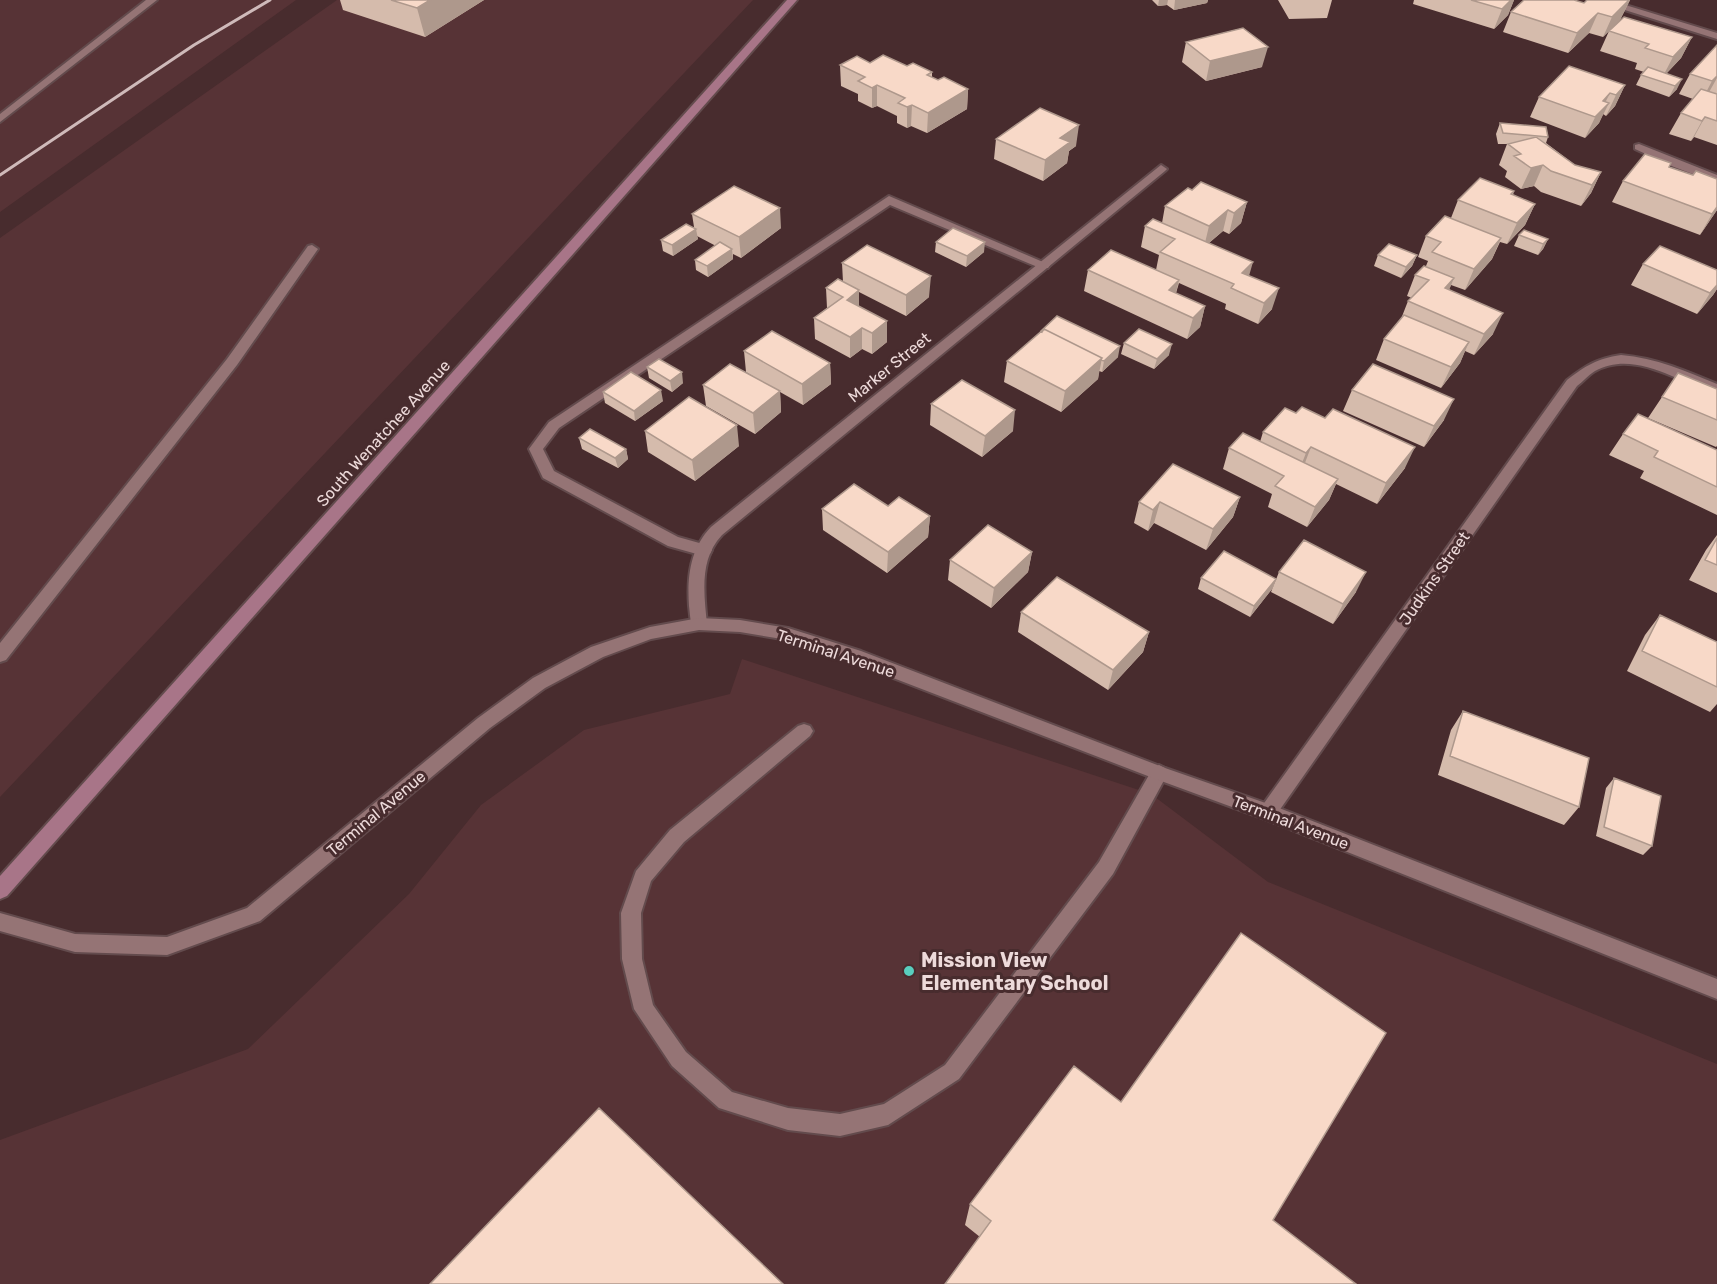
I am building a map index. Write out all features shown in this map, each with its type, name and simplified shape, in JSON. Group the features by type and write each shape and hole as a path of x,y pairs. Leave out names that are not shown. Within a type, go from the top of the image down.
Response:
{"main road":[{"name":"South Wenatchee Avenue","path":"0,890 792,0"}],"street":[{"path":"0,119 152,0"},
{"path":"1598,0 1717,36"},
{"path":"1639,147 1678,165 1717,179"},
{"name":"Marker Street","path":"699,624 695,589 698,562 710,538 735,515 1161,169"},
{"path":"704,550 673,542 548,474 536,449 554,425 889,200 1044,265"},
{"path":"0,655 232,362 312,249"},
{"name":"Judkins Street","path":"1268,812 1572,383 1590,368 1613,361 1634,360 1666,368 1717,389"},
{"name":"Terminal Avenue","path":"0,922 75,943 166,946 253,915 484,723 539,683 597,652 639,636 699,624 740,626 788,634 855,656 1268,812 1717,989"},
{"path":"804,731 677,836 643,877 631,914 632,959 644,1009 679,1059 726,1101 788,1119 840,1125 888,1114 952,1072 1106,868 1160,773"}],"shaded area":[{"path":"0,0 296,0 0,212"},
{"path":"337,0 753,0 0,797 0,238"},
{"name":"Mission View Elementary School","path":"742,659 1151,794 1268,882 1717,1064 1717,1284 0,1284 0,1140 248,1049 409,894 481,805 584,730 730,694"}],"building":[{"path":"391,0 430,0 417,8"},
{"path":"1471,0 1511,0 1502,9"},
{"path":"1524,0 1574,0 1584,3 1587,0 1629,0 1612,17 1598,13 1577,33 1511,12"},
{"path":"1624,17 1692,37 1673,57 1645,48 1649,44 1609,31"},
{"path":"1243,28 1268,47 1210,61 1186,42"},
{"path":"1717,45 1717,76 1712,81 1690,74"},
{"path":"883,55 907,66 913,63 932,72 927,75 938,80 944,77 968,89 928,113 912,105 907,107 898,103 905,98 877,85 872,88 858,81 865,77 840,65 857,56 870,63"},
{"path":"1569,66 1625,85 1616,95 1610,93 1603,101 1609,103 1595,117 1539,97"},
{"path":"1648,67 1682,79 1675,86 1641,75"},
{"path":"1701,89 1717,94 1717,121 1705,117 1702,121 1681,113"},
{"path":"1040,108 1079,125 1060,138 1070,142 1045,160 996,139"},
{"path":"1500,123 1546,127 1548,137 1503,133"},
{"path":"1536,137 1575,165 1601,172 1592,185 1551,171 1543,165 1531,168 1514,156 1521,154 1508,144"},
{"path":"1645,154 1671,163 1669,167 1693,175 1696,171 1717,179 1717,207 1712,214 1623,181"},
{"path":"1480,178 1514,191 1511,194 1535,204 1517,223 1458,200"},
{"path":"1201,182 1247,202 1234,213 1228,210 1209,226 1165,206 1188,188 1192,190"},
{"path":"734,186 780,208 739,237 692,214"},
{"path":"1445,216 1501,238 1474,269 1432,252 1441,242 1426,236"},
{"path":"1153,219 1253,262 1242,273 1279,288 1264,303 1231,288 1234,284 1160,252 1175,239 1145,226"},
{"path":"686,224 696,229 672,245 661,240"},
{"path":"953,228 985,242 967,256 936,242"},
{"path":"1524,230 1548,239 1543,244 1519,235"},
{"path":"720,242 732,249 707,266 695,260"},
{"path":"1389,244 1417,255 1406,267 1378,255"},
{"path":"867,245 931,276 906,295 842,263"},
{"path":"1660,246 1717,270 1717,285 1710,293 1643,264"},
{"path":"1111,250 1179,280 1169,290 1205,306 1193,318 1088,270"},
{"path":"1424,266 1454,278 1445,288 1503,313 1484,334 1408,301 1429,280 1415,275"},
{"path":"838,279 859,290 847,300 887,321 872,333 862,328 850,337 814,318 843,297 826,288"},
{"path":"1404,315 1469,342 1451,367 1384,339"},
{"path":"1057,316 1120,346 1104,361 1044,329 1041,331"},
{"path":"1044,329 1102,358 1065,391 1007,361"},
{"path":"1139,329 1172,344 1157,359 1124,343"},
{"path":"772,331 830,363 802,384 744,351"},
{"path":"659,359 682,372 670,381 647,367"},
{"path":"730,364 780,391 753,413 703,385"},
{"path":"1373,364 1454,399 1434,426 1352,390"},
{"path":"631,372 661,390 634,411 603,392"},
{"path":"1678,373 1717,389 1717,420 1662,397"},
{"path":"962,380 1015,410 985,436 931,404"},
{"path":"689,397 737,425 692,460 645,431"},
{"path":"1302,407 1325,418 1333,409 1415,447 1386,483 1311,447 1306,453 1263,432 1285,408 1296,413"},
{"path":"1638,414 1717,450 1717,487 1654,457 1658,451 1623,434"},
{"path":"590,429 626,449 615,458 579,438"},
{"path":"1243,433 1338,479 1315,507 1275,486 1284,476 1229,448"},
{"path":"1173,464 1240,497 1213,529 1160,502 1153,510 1139,502"},
{"path":"854,484 888,506 899,497 930,516 888,552 822,509"},
{"path":"988,525 1032,552 994,588 950,560"},
{"path":"1717,538 1717,565 1705,560"},
{"path":"1304,540 1366,572 1343,604 1279,572"},
{"path":"1224,551 1276,579 1254,606 1201,578"},
{"path":"1057,577 1149,632 1113,670 1021,612"},
{"path":"1660,615 1717,642 1717,687 1642,651"},
{"path":"1463,711 1589,758 1579,807 1450,756"},
{"path":"1614,778 1661,796 1652,846 1604,827"},
{"path":"1241,933 1386,1033 1273,1220 1356,1284 945,1284 991,1221 970,1204 1074,1066 1121,1102"},
{"path":"599,1108 783,1284 430,1284"}],"railway":[{"path":"0,175 194,45 270,0"}],"place":[{"name":"Mission View Elementary School","path":"909,971"}]}
